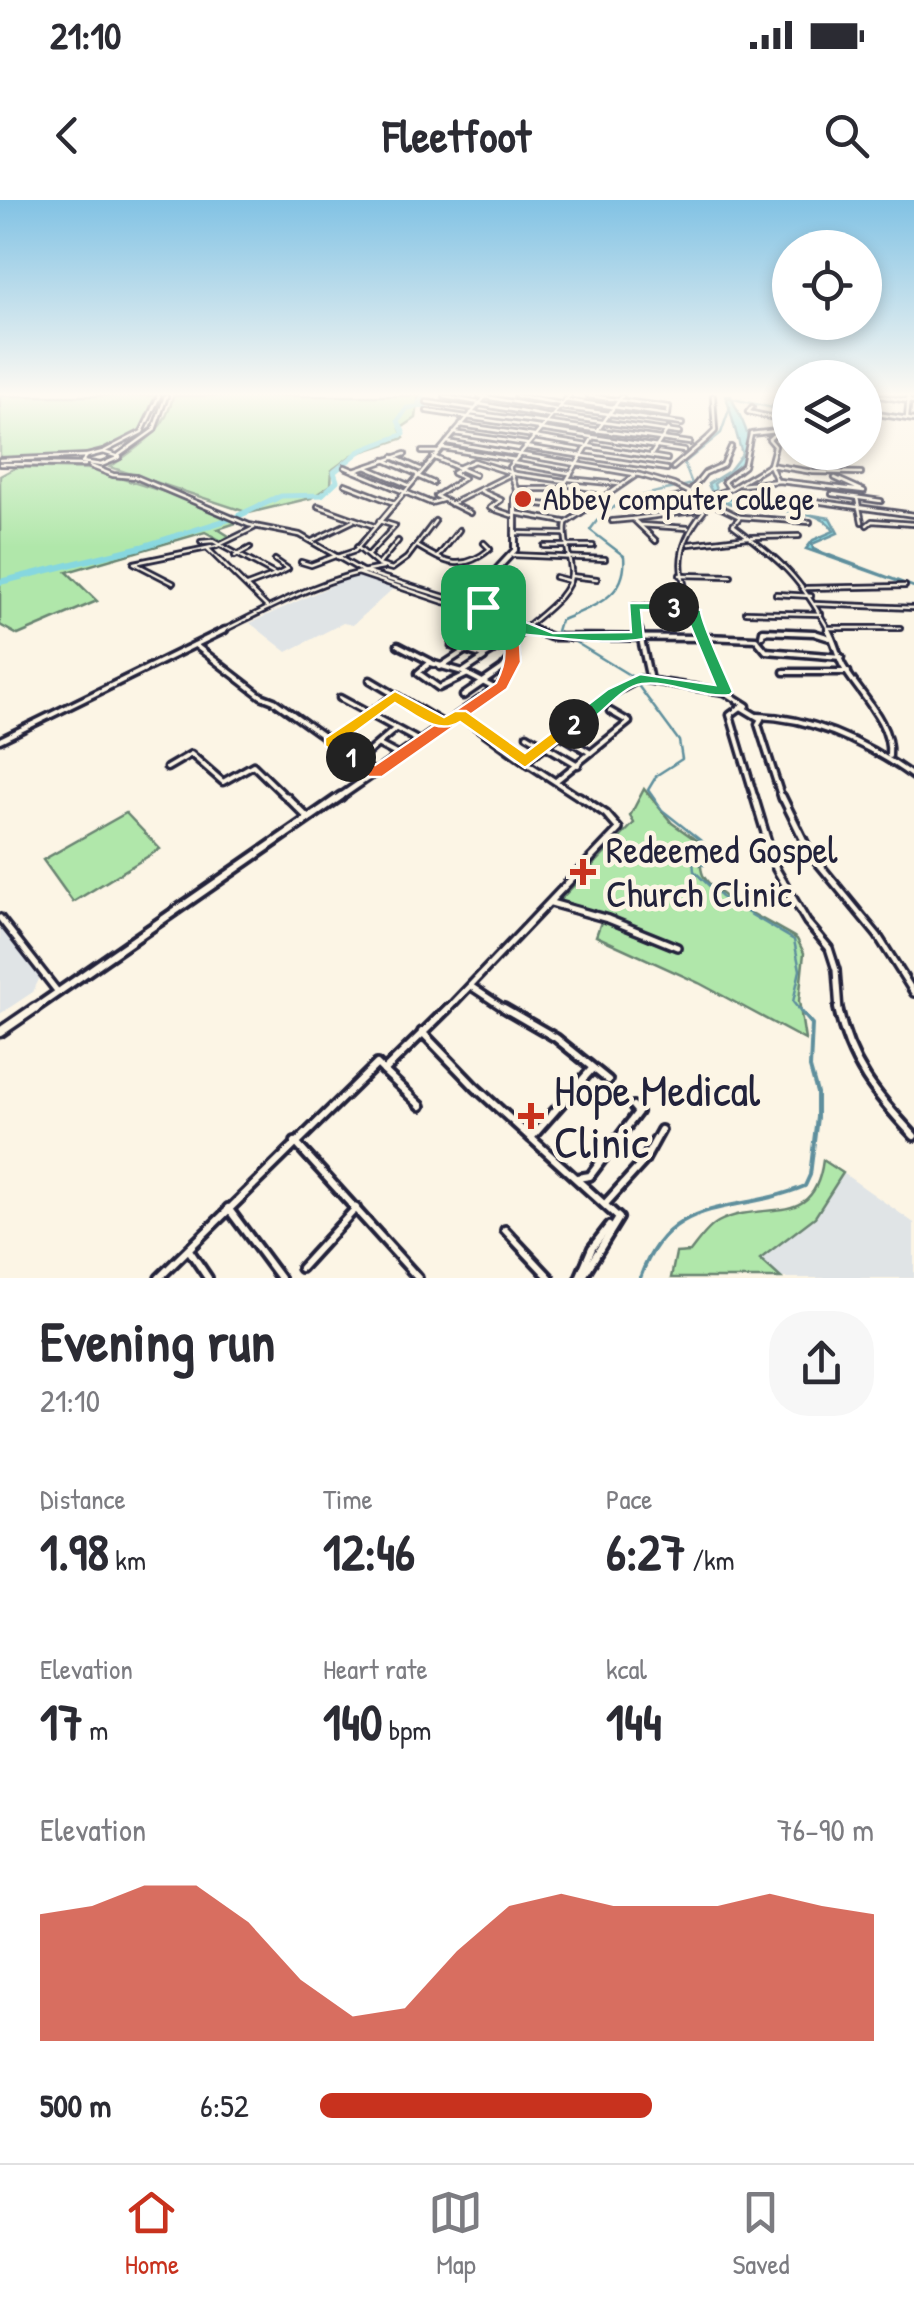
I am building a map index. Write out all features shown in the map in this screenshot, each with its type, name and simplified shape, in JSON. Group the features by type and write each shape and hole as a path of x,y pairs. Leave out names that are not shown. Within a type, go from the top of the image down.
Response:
{"street":[{"path":"0,462 87,456 114,446"},
{"path":"108,473 112,462 131,446"},
{"path":"464,446 570,472"},
{"path":"451,504 509,474 526,446"},
{"path":"528,446 667,469"},
{"path":"562,488 587,446"},
{"path":"589,446 667,459"},
{"path":"651,446 684,451"},
{"path":"672,468 698,446"},
{"path":"730,489 724,481 744,466 748,446"},
{"path":"481,491 501,500 490,508 566,523 635,475 656,447"},
{"path":"633,509 685,494 705,474 723,465 731,447"},
{"path":"301,562 311,565 356,547 442,448 635,475 670,484 703,510"},
{"path":"103,452 119,455"},
{"path":"422,452 475,475"},
{"path":"354,471 406,454"},
{"path":"0,1032 496,689 510,670 514,655 500,612 444,602 360,572 312,540 256,526 136,477 108,473 82,461 87,456"},
{"path":"772,456 770,465 785,498"},
{"path":"393,458 433,483"},
{"path":"384,460 418,473"},
{"path":"472,481 453,473 474,460 509,474 626,482"},
{"path":"0,462 112,462"},
{"path":"698,500 730,489 770,465 803,471 861,473"},
{"path":"345,467 430,503 442,500"},
{"path":"366,467 409,485"},
{"path":"360,572 458,600 472,599 517,544 516,489 509,474"},
{"path":"464,478 436,495 470,514"},
{"path":"736,485 779,481 864,491 835,478"},
{"path":"345,484 394,504"},
{"path":"516,489 562,488 597,498 604,496"},
{"path":"685,494 740,518 810,522"},
{"path":"832,494 881,501"},
{"path":"757,498 785,498 914,515"},
{"path":"857,498 864,523 913,524"},
{"path":"516,502 548,505"},
{"path":"318,506 374,526"},
{"path":"612,521 712,508"},
{"path":"703,510 692,525 678,565 691,610 725,692"},
{"path":"633,518 656,541"},
{"path":"740,518 733,525 806,588 841,657"},
{"path":"312,540 355,520"},
{"path":"368,555 395,526 379,521"},
{"path":"356,547 380,566 392,569 417,546 435,521"},
{"path":"430,663 418,673 439,688 529,628 571,578 566,523"},
{"path":"638,525 656,523 674,529 692,525"},
{"path":"173,582 134,563 217,546 256,526"},
{"path":"438,556 460,530"},
{"path":"514,533 564,534"},
{"path":"750,537 799,536"},
{"path":"687,543 750,537"},
{"path":"0,740 268,608 380,566 398,540"},
{"path":"200,542 213,541 276,575"},
{"path":"417,546 460,564 474,563 490,548 484,542"},
{"path":"544,546 593,546"},
{"path":"207,548 268,608"},
{"path":"235,556 250,548"},
{"path":"512,554 605,559"},
{"path":"247,586 288,569 275,560"},
{"path":"680,575 731,576"},
{"path":"555,578 597,579"},
{"path":"806,588 905,586"},
{"path":"474,594 512,608 518,624 524,627 522,632"},
{"path":"776,594 811,596"},
{"path":"490,599 452,646 484,656 494,653"},
{"path":"815,604 914,608"},
{"path":"650,680 634,606 691,610"},
{"path":"746,612 821,614"},
{"path":"474,654 493,629 506,628"},
{"path":"529,628 552,637 565,634 756,640 766,651 841,657"},
{"path":"828,628 900,628"},
{"path":"762,636 762,631 791,631 833,639"},
{"path":"195,645 261,696 274,701 376,773"},
{"path":"398,645 430,663 465,673 496,689"},
{"path":"440,666 466,650"},
{"path":"841,657 839,653 872,708 890,746 888,756"},
{"path":"463,696 502,669 514,655"},
{"path":"784,672 848,672"},
{"path":"370,680 444,724"},
{"path":"525,762 614,692 634,683 650,680 725,692 747,706 741,707 731,720 776,869 808,922 826,942 836,970 841,1029 858,1067 884,1104 914,1136"},
{"path":"331,742 395,696"},
{"path":"340,698 419,742"},
{"path":"741,707 761,719 758,724 783,801 809,851 870,926 914,993"},
{"path":"556,782 629,722 610,710"},
{"path":"384,1071 619,830 606,814 460,714"},
{"path":"754,716 776,715 797,720 888,756 914,774"},
{"path":"358,762 395,728"},
{"path":"559,734 591,753"},
{"path":"527,736 578,765"},
{"path":"378,745 400,756"},
{"path":"167,768 191,754 223,782 252,765 308,818"},
{"path":"551,902 676,947"},
{"path":"0,918 57,991"},
{"path":"470,986 556,1038 608,1080"},
{"path":"422,1032 619,1218 580,1278"},
{"path":"159,1278 377,1064 421,1106"},
{"path":"531,1138 591,1070"},
{"path":"577,1178 590,1176 638,1112 633,1106"},
{"path":"605,1204 644,1161 661,1130"},
{"path":"295,1142 418,1278"},
{"path":"228,1208 280,1278"},
{"path":"300,1268 356,1208"},
{"path":"580,1278 592,1248 609,1226"},
{"path":"506,1230 550,1278"},
{"path":"189,1250 208,1278"}],"shaded area":[{"path":"359,573 397,585 353,625 343,623 287,652 250,623"},
{"path":"0,921 41,975 33,992 0,1014"},
{"path":"843,1173 914,1223 914,1278 781,1278 760,1259 815,1217"}],"green space":[{"path":"0,446 118,446 91,456 54,460 0,458"},
{"path":"138,446 379,446 352,455 332,470 331,485 311,498 249,513 110,467"},
{"path":"17,467 91,469 184,498 239,522 218,529 229,536 222,541 205,532 67,572 97,601 18,635 0,625 0,476"},
{"path":"644,789 672,823 700,843 702,871 709,883 797,939 804,953 799,1001 805,1040 699,983 596,936 601,922 559,901 634,823 630,816"},
{"path":"126,813 160,849 73,902 43,860"},
{"path":"823,1160 843,1173 815,1217 760,1259 781,1278 671,1278 676,1253 690,1252 718,1222 736,1215 785,1209 809,1196 818,1182"}],"water":[{"path":"740,446 749,446 743,460 714,484 718,495 789,511 750,508 717,497 708,484 729,471 742,454"},
{"path":"810,515 830,518 838,533 812,544 813,549 914,587 806,549 813,540 834,531 824,520"}],"waterway":[{"path":"271,501 281,496 322,495 337,481 334,472 372,446"},
{"path":"705,446 684,463 692,484 622,503 599,518 590,530 624,556 620,582 606,599 560,621 557,631 631,676 679,741 682,759 657,775 648,790 662,810 705,844 704,865 693,861 694,871 721,897 794,940 800,970 793,1002 800,1011"},
{"path":"238,516 276,498"},
{"path":"0,582 141,547 230,519"},
{"path":"640,1278 653,1251 687,1219 805,1186 810,1175 817,1093 810,1068 812,1024 798,1008"}],"place":[{"name":"Abbey computer college","path":"523,499"},
{"name":"Redeemed Gospel Church Clinic","path":"583,872"},
{"name":"Hope Medical Clinic","path":"531,1116"}],"route":[{"path":"483,607 490,599 509,606 518,624 524,627 522,632 529,628 552,637 639,636 634,606 690,608 725,692 639,679 614,692 525,762 460,714 444,724 395,696 331,742 376,773 438,728 460,714 472,705 502,686 515,652 500,612 483,607"}]}
